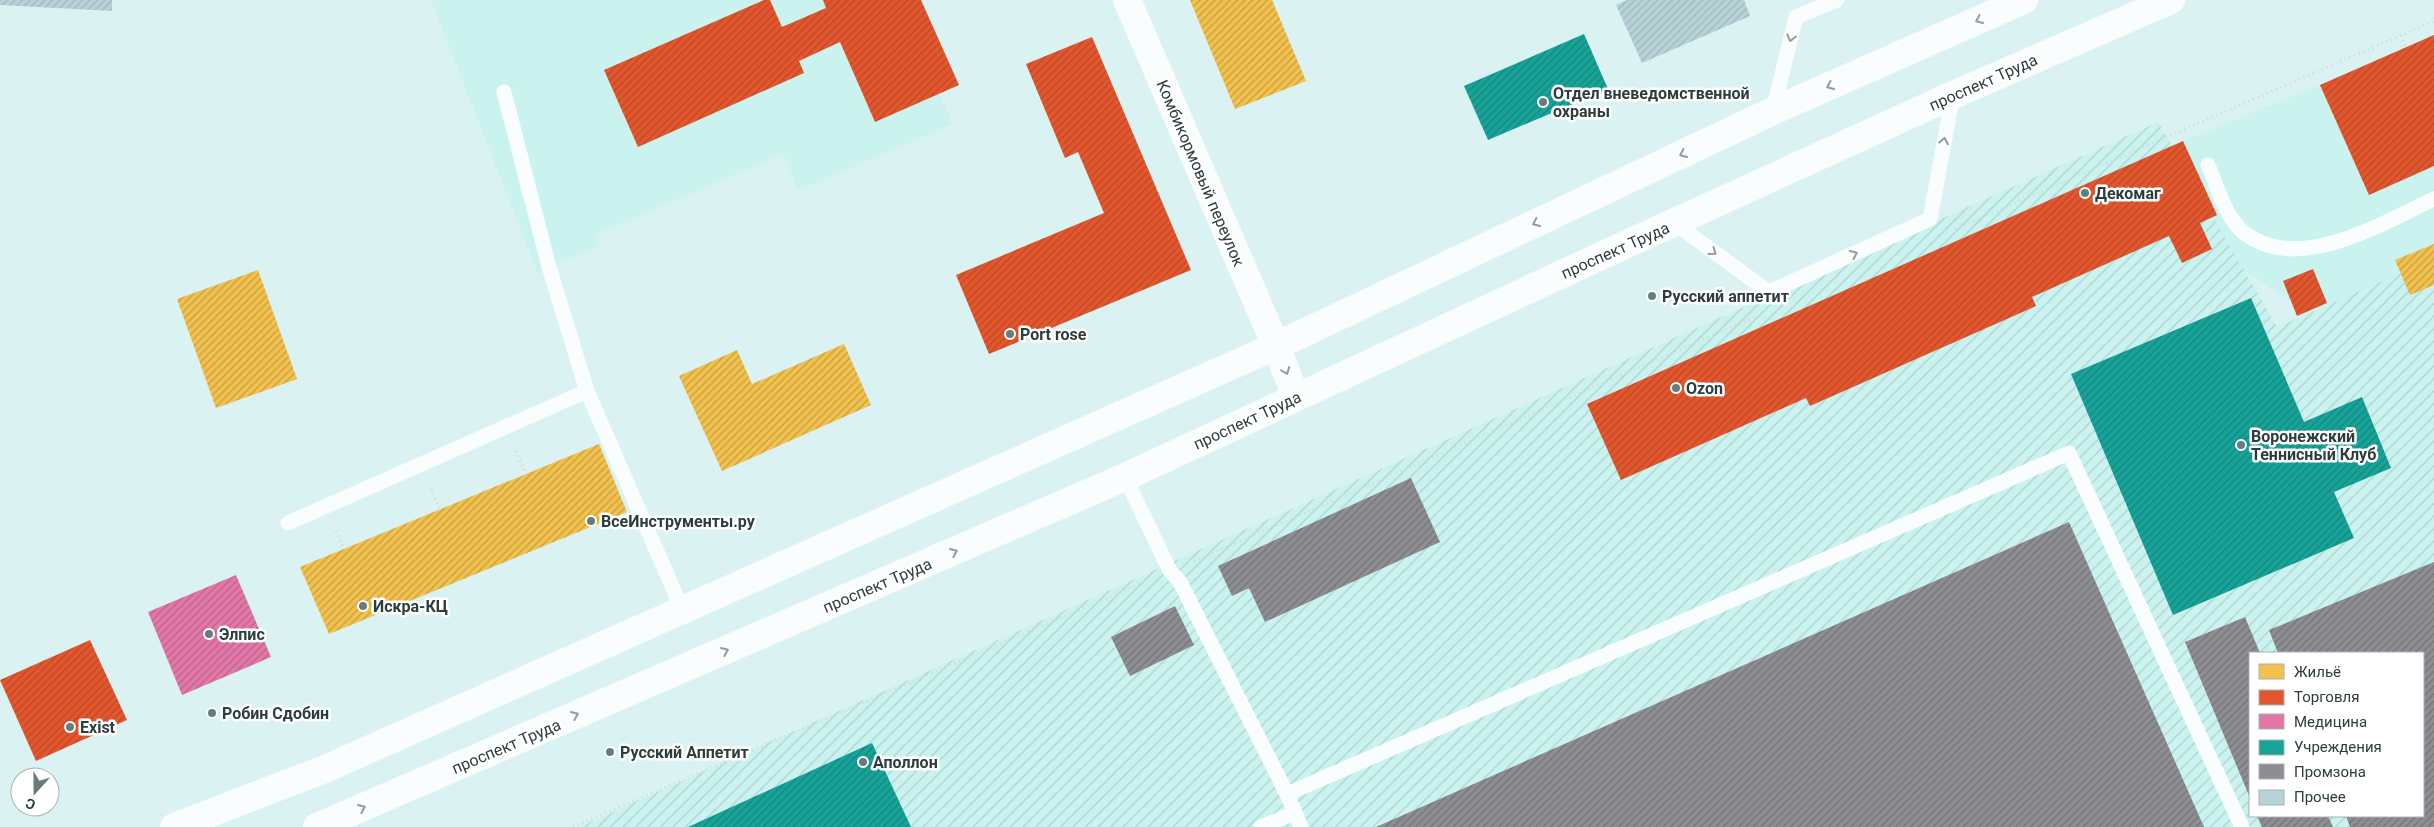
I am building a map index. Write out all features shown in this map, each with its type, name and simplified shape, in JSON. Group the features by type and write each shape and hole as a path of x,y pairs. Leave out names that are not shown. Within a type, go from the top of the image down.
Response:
{"main road":[{"name":"Комбикормовый переулок","path":"1127,0 1276,346 1296,397"},
{"path":"174,827 325,769 1276,346 1773,111 2024,0"},
{"name":"проспект Труда","path":"317,827 1126,478 1296,397 1953,95 2172,0"}],"lane":[{"path":"1773,111 1796,17 1837,0"},
{"path":"504,92 548,267 587,391 682,609"},
{"path":"1674,223 1769,292 1930,219 1953,95"},
{"path":"2208,165 2227,211 2246,235 2272,246 2296,250 2351,238 2434,199"},
{"path":"288,523 587,391"},
{"path":"1287,794 2069,453 2242,827"},
{"path":"1126,478 1170,571 1180,582 1287,794 1298,820 1261,827"}],"path":[{"path":"2401,35 2406,48"},
{"path":"573,827 1170,571"}],"shaded area":[{"path":"431,0 921,0 959,85 939,93 953,124 799,190 783,154 595,235 600,245 537,272"},
{"path":"2434,35 2434,285 2329,331 2317,308 2297,316 2291,301 2212,249 2200,223 2217,215 2183,141 2320,85"},
{"path":"2158,122 2277,327 2434,259 2434,827 579,827"}],"building: Жильё":[{"path":"1190,0 1272,0 1306,81 1235,109"},
{"path":"2434,244 2434,285 2410,295 2395,260"},
{"path":"258,270 297,379 216,408 177,299"},
{"path":"844,344 871,405 722,471 679,376 737,350 752,384"},
{"path":"599,444 627,512 329,634 300,567"}],"building: Торговля":[{"path":"764,0 770,0 782,27 826,8 823,0 921,0 959,85 875,122 840,42 799,61 804,73 638,147 604,70"},
{"path":"2434,35 2434,166 2369,195 2320,85"},
{"path":"1092,37 1191,270 989,354 956,275 1104,213 1078,152 1065,158 1026,64"},
{"path":"2183,141 2217,215 2200,223 2212,249 2182,263 2169,236 2032,297 2036,306 1810,406 1806,398 1621,480 1587,404"},
{"path":"2313,269 2327,303 2297,316 2283,281"},
{"path":"90,640 127,720 36,761 0,680"}],"building: Медицина":[{"name":"Элпис","path":"236,575 271,657 182,695 148,612"}],"building: Учреждения":[{"path":"1584,34 1608,89 1488,140 1464,86"},
{"name":"Воронежский Теннисный Клуб","path":"2251,298 2304,422 2362,397 2391,468 2334,492 2354,538 2173,615 2071,374"},
{"path":"872,743 911,827 688,827"}],"building: Промзона":[{"path":"1411,478 1440,542 1265,622 1249,588 1232,596 1218,566"},
{"path":"2069,522 2204,827 1376,827"},
{"path":"2434,562 2434,827 2350,827 2346,817 2424,817 2424,652 2278,652 2269,630"},
{"path":"1175,606 1194,645 1130,676 1111,637"},
{"path":"2245,617 2260,652 2249,652 2249,796 2185,642"},
{"path":"2257,817 2328,817 2333,827 2262,827"}],"building: Прочее":[{"path":"0,0 112,0 112,11 0,5"},
{"path":"1627,0 1744,0 1750,16 1642,63 1616,5"}],"place":[{"name":"Отдел вневедомственной охраны","path":"1543,102"},
{"name":"Декомаг","path":"2085,193"},
{"name":"Русский аппетит","path":"1652,296"},
{"name":"Port rose","path":"1010,334"},
{"name":"Ozon","path":"1676,388"},
{"name":"Воронежский Теннисный Клуб","path":"2241,445"},
{"name":"ВсеИнструменты.ру","path":"591,521"},
{"name":"Искра-КЦ","path":"363,606"},
{"name":"Элпис","path":"209,634"},
{"name":"Робин Сдобин","path":"212,713"},
{"name":"Exist","path":"70,727"},
{"name":"Русский Аппетит","path":"610,752"},
{"name":"Аполлон","path":"863,762"}]}
